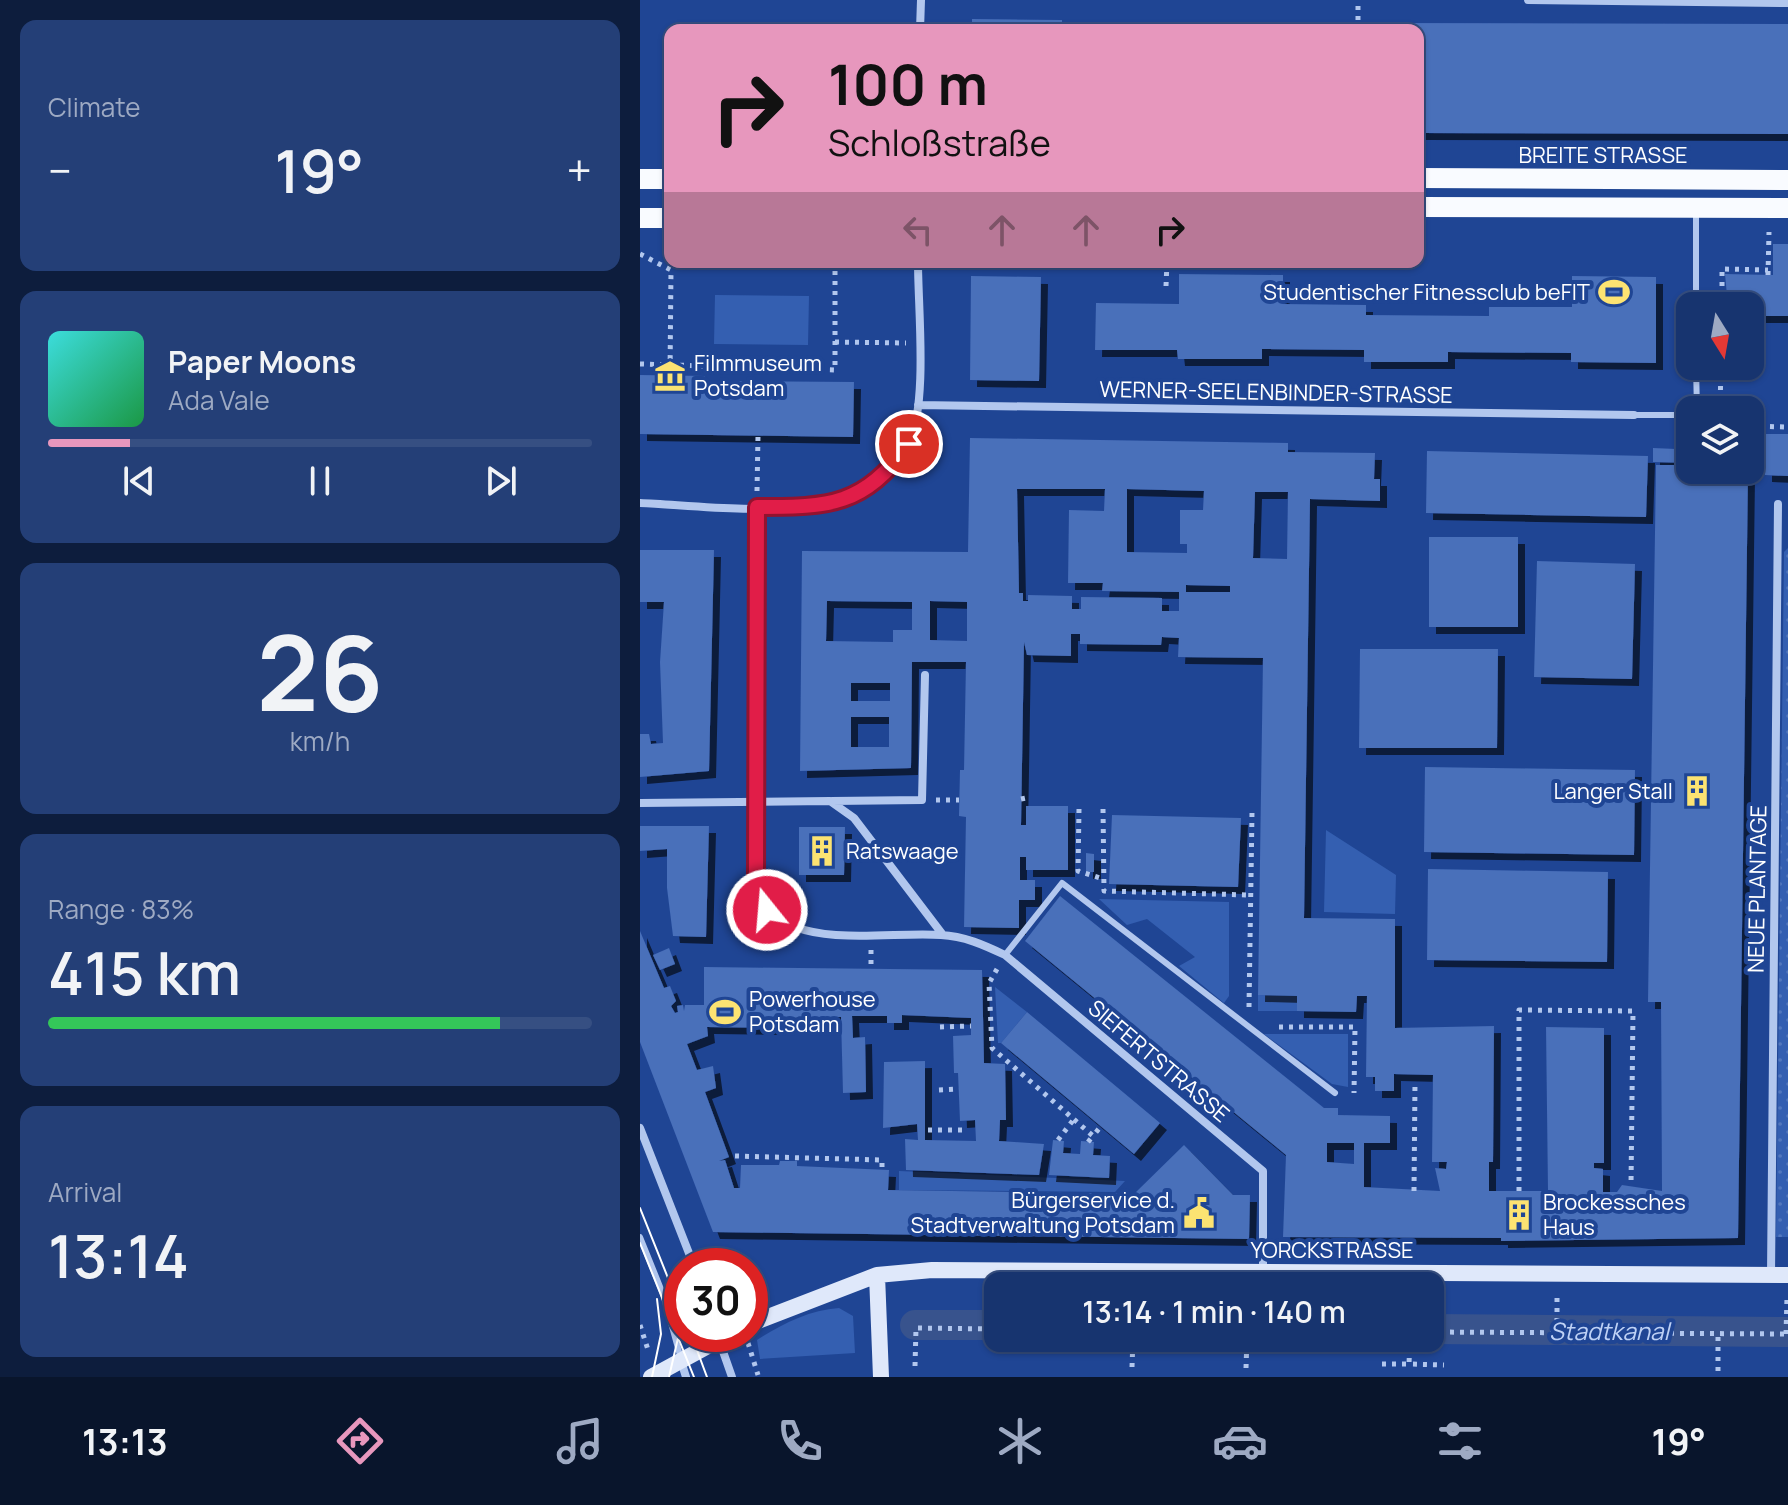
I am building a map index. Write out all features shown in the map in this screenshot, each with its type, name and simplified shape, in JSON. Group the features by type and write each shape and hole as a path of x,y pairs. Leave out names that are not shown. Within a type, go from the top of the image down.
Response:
{"main road":[{"name":"BREITE STRASSE","path":"1424,178 1788,180"},
{"path":"640,179 664,179"},
{"path":"1424,207 1788,208"},
{"path":"640,218 664,218"}],"street":[{"path":"920,24 921,0"},
{"path":"1528,0 1788,3"},
{"path":"640,503 757,507 833,503 860,492 886,476 909,444 918,405 918,268"},
{"name":"WERNER-SEELENBINDER-STRASSE","path":"918,405 1634,415"},
{"name":"NEUE PLANTAGE","path":"1778,504 1780,1275"},
{"name":"SIEFERTSTRASSE","path":"757,507 757,888 774,918 806,931 943,935 975,941 1005,955 1263,1171 1263,1272"},
{"path":"640,803 922,800 925,675"},
{"path":"830,801 854,818 943,935"},
{"path":"640,1128 687,1248"},
{"name":"YORCKSTRASSE","path":"768,1317 877,1275 932,1270 1263,1272"},
{"name":"YORCKSTRASSE","path":"1444,1273 1780,1275"},
{"path":"877,1275 881,1377"},
{"path":"654,1376 684,1369 704,1352"},
{"path":"726,1352 732,1377"}],"lane":[{"path":"1696,208 1696,292"},
{"path":"1634,415 1676,415"},
{"path":"1005,955 1062,883 1335,1093"},
{"path":"640,1237 663,1294 684,1369"}],"path":[{"path":"1358,0 1358,24"},
{"path":"1722,292 1722,269 1768,272 1769,231"},
{"path":"640,254 664,266"},
{"path":"667,268 671,270 670,376"},
{"path":"640,364 835,370 835,268"},
{"path":"1166,286 1167,268"},
{"path":"835,342 918,343"},
{"path":"1764,426 1788,427"},
{"path":"757,507 758,436"},
{"path":"1079,809 1078,871 1103,879"},
{"path":"1103,809 1104,891 1249,895"},
{"path":"1252,812 1249,1027 1355,1027 1354,1094 1335,1093"},
{"path":"989,983 992,1048 1093,1136"},
{"path":"1519,1191 1519,1010 1633,1011 1631,1185"},
{"path":"940,1027 971,1026"},
{"path":"1414,1191 1415,1082"},
{"path":"939,1090 959,1089"},
{"path":"1058,1140 1074,1119"},
{"path":"1088,1142 1101,1126"},
{"path":"928,1130 967,1130"},
{"path":"735,1156 882,1160 882,1170"},
{"path":"1557,1295 1557,1332"},
{"path":"1444,1332 1787,1334 1787,1297"},
{"path":"640,1325 654,1376"},
{"path":"915,1366 916,1328 984,1329"},
{"path":"1718,1334 1718,1371"},
{"path":"751,1352 758,1375"},
{"path":"1132,1367 1133,1352"},
{"path":"1246,1368 1247,1352"},
{"path":"1409,1352 1409,1361"},
{"path":"1382,1364 1409,1361 1444,1365"}],"shaded area":[{"path":"715,295 809,296 808,345 714,344"},
{"path":"1788,548 1788,1237 1776,1237 1784,552"},
{"path":"1326,830 1396,875 1395,914 1324,912"},
{"path":"1099,899 1229,902 1229,996 1224,1003 1179,966 1195,957 1147,919 1127,925"},
{"path":"995,987 1027,1012 1001,1043 998,1043"},
{"path":"1258,995 1297,996 1297,1011 1258,1011"},
{"path":"1264,1034 1348,1034 1348,1087 1332,1084"},
{"path":"899,1171 1125,1181 1115,1192 899,1190"},
{"path":"839,1308 853,1316 855,1353 760,1359 759,1352 768,1352 768,1334 817,1312"}],"building":[{"path":"972,19 1062,20 1062,24 972,24"},
{"path":"1121,23 1327,23 1327,24"},
{"path":"1382,23 1788,24 1788,134 1424,133 1424,24"},
{"path":"1773,244 1788,244 1788,316 1764,316 1764,292 1727,292 1725,274 1773,275"},
{"path":"1179,274 1283,275 1283,304 1366,305 1366,315 1489,316 1489,307 1572,307 1572,276 1656,277 1656,363 1571,362 1571,353 1448,352 1448,362 1364,362 1364,350 1262,349 1262,359 1178,359 1177,350 1095,350 1096,303 1179,304"},
{"path":"971,276 1041,277 1039,381 970,380"},
{"path":"640,375 705,376 705,381 854,382 853,437 640,434"},
{"path":"1765,434 1788,434 1788,476 1765,475"},
{"path":"970,438 1288,443 1288,452 1375,453 1374,479 1380,479 1380,501 1310,499 1304,918 1395,919 1395,1028 1494,1026 1493,1162 1489,1162 1489,1191 1548,1191 1546,1027 1604,1028 1604,1163 1594,1163 1594,1168 1603,1169 1603,1192 1617,1192 1622,1185 1662,1191 1661,1002 1648,1002 1656,465 1676,465 1676,484 1748,484 1738,1238 1501,1241 1501,1238 1283,1237 1286,1155 1025,941 1060,896 1324,1108 1338,1108 1338,1115 1390,1116 1390,1143 1364,1143 1364,1187 1440,1191 1435,1168 1446,1169 1447,1162 1432,1162 1433,1075 1394,1074 1394,1091 1375,1091 1375,1077 1366,1077 1367,996 1357,996 1356,1012 1297,1011 1297,996 1258,995 1263,658 1178,657 1179,638 1162,637 1161,645 1080,644 1080,634 1071,634 1071,656 1027,655 1024,642 1021,825 1026,825 1026,806 1068,806 1068,870 1026,870 1026,857 1020,857 1020,880 1035,880 1035,900 1019,900 1019,928 964,927 966,817 959,816 960,770 964,770 966,662 912,662 911,768 800,771 802,551 968,552","holes":["1017,489 1105,489 1104,511 1069,510 1068,583 1103,583 1102,591 1179,592 1179,611 1162,611 1162,598 1081,597 1081,609 1072,609 1072,596 1028,595 1028,601 1023,601 1023,593 1019,593","1127,489 1204,491 1203,510 1180,510 1180,544 1187,544 1187,553 1127,552","1255,492 1288,492 1287,559 1253,558","1186,585 1230,586 1230,592 1186,592","827,601 912,602 912,630 893,630 893,642 826,641","930,601 967,602 967,641 930,640","851,683 890,683 890,701 851,701","851,717 889,717 889,747 851,747","1327,1143 1354,1143 1354,1164 1327,1162"]},
{"path":"1653,448 1676,449 1676,463 1653,462"},
{"path":"1427,451 1648,456 1646,517 1426,513"},
{"path":"1429,537 1518,537 1518,627 1429,627"},
{"path":"640,550 714,550 709,771 640,777 640,734 649,734 651,744 663,743 660,662 664,602 640,602"},
{"path":"1537,561 1635,564 1632,679 1534,677"},
{"path":"1360,649 1498,649 1497,748 1359,748"},
{"path":"1425,767 1635,770 1634,855 1424,852"},
{"path":"1112,815 1241,818 1238,887 1109,884"},
{"path":"640,826 709,826 706,937 673,936 667,888 667,849 640,851"},
{"name":"Ratswaage","path":"799,827 845,827 844,875 799,875"},
{"path":"1086,853 1094,854 1094,872 1086,872"},
{"path":"1428,869 1608,872 1607,962 1427,960"},
{"path":"640,931 664,988 670,986 676,1001 671,1006 675,1013 678,1012 677,1006 683,1005 684,1011 685,1005 704,1005 704,967 982,970 984,1063 1005,1064 1006,1120 1000,1120 999,1141 1044,1144 1039,1175 906,1170 905,1139 918,1140 917,1124 883,1128 884,1062 925,1061 925,1140 976,1141 975,1120 960,1121 958,1073 954,1073 953,1036 971,1035 971,1018 902,1015 902,1023 887,1023 887,1016 852,1016 853,1038 865,1037 866,1092 843,1093 841,1017 778,1018 778,1028 707,1027 708,1036 687,1044 697,1070 713,1066 716,1088 705,1092 729,1157 719,1161 725,1160 734,1188 740,1188 741,1165 779,1165 780,1161 797,1161 797,1166 889,1170 888,1190 1134,1194 1184,1145 1233,1195 1250,1195 1249,1239 713,1232 640,1042"},
{"path":"669,948 675,964 660,970 653,955"},
{"path":"1027,1012 1160,1123 1134,1154 1001,1043"},
{"path":"1053,1140 1064,1141 1063,1153 1080,1154 1081,1141 1094,1142 1093,1155 1110,1156 1109,1178 1049,1175"}],"waterway":[{"name":"Stadtkanal","path":"915,1325 984,1325"},
{"name":"Stadtkanal","path":"1444,1329 1788,1332"}],"tram line":[{"path":"640,1208 664,1268"},
{"path":"640,1243 694,1377"},
{"path":"652,1377 661,1334 657,1299"},
{"path":"669,1377 675,1352"},
{"path":"698,1352 707,1377"}],"place":[{"name":"Studentischer Fitnessclub beFIT","path":"1614,292"},
{"name":"Filmmuseum Potsdam","path":"670,376"},
{"name":"Langer Stall","path":"1697,791"},
{"name":"Ratswaage","path":"822,851"},
{"name":"Powerhouse Potsdam","path":"725,1012"},
{"name":"Bürgerservice d. Stadtverwaltung Potsdam","path":"1199,1213"},
{"name":"Brockessches Haus","path":"1519,1215"}],"route":[{"path":"767,910 757,888 756,876 757,507 833,503 860,492 886,476 909,444"}]}
